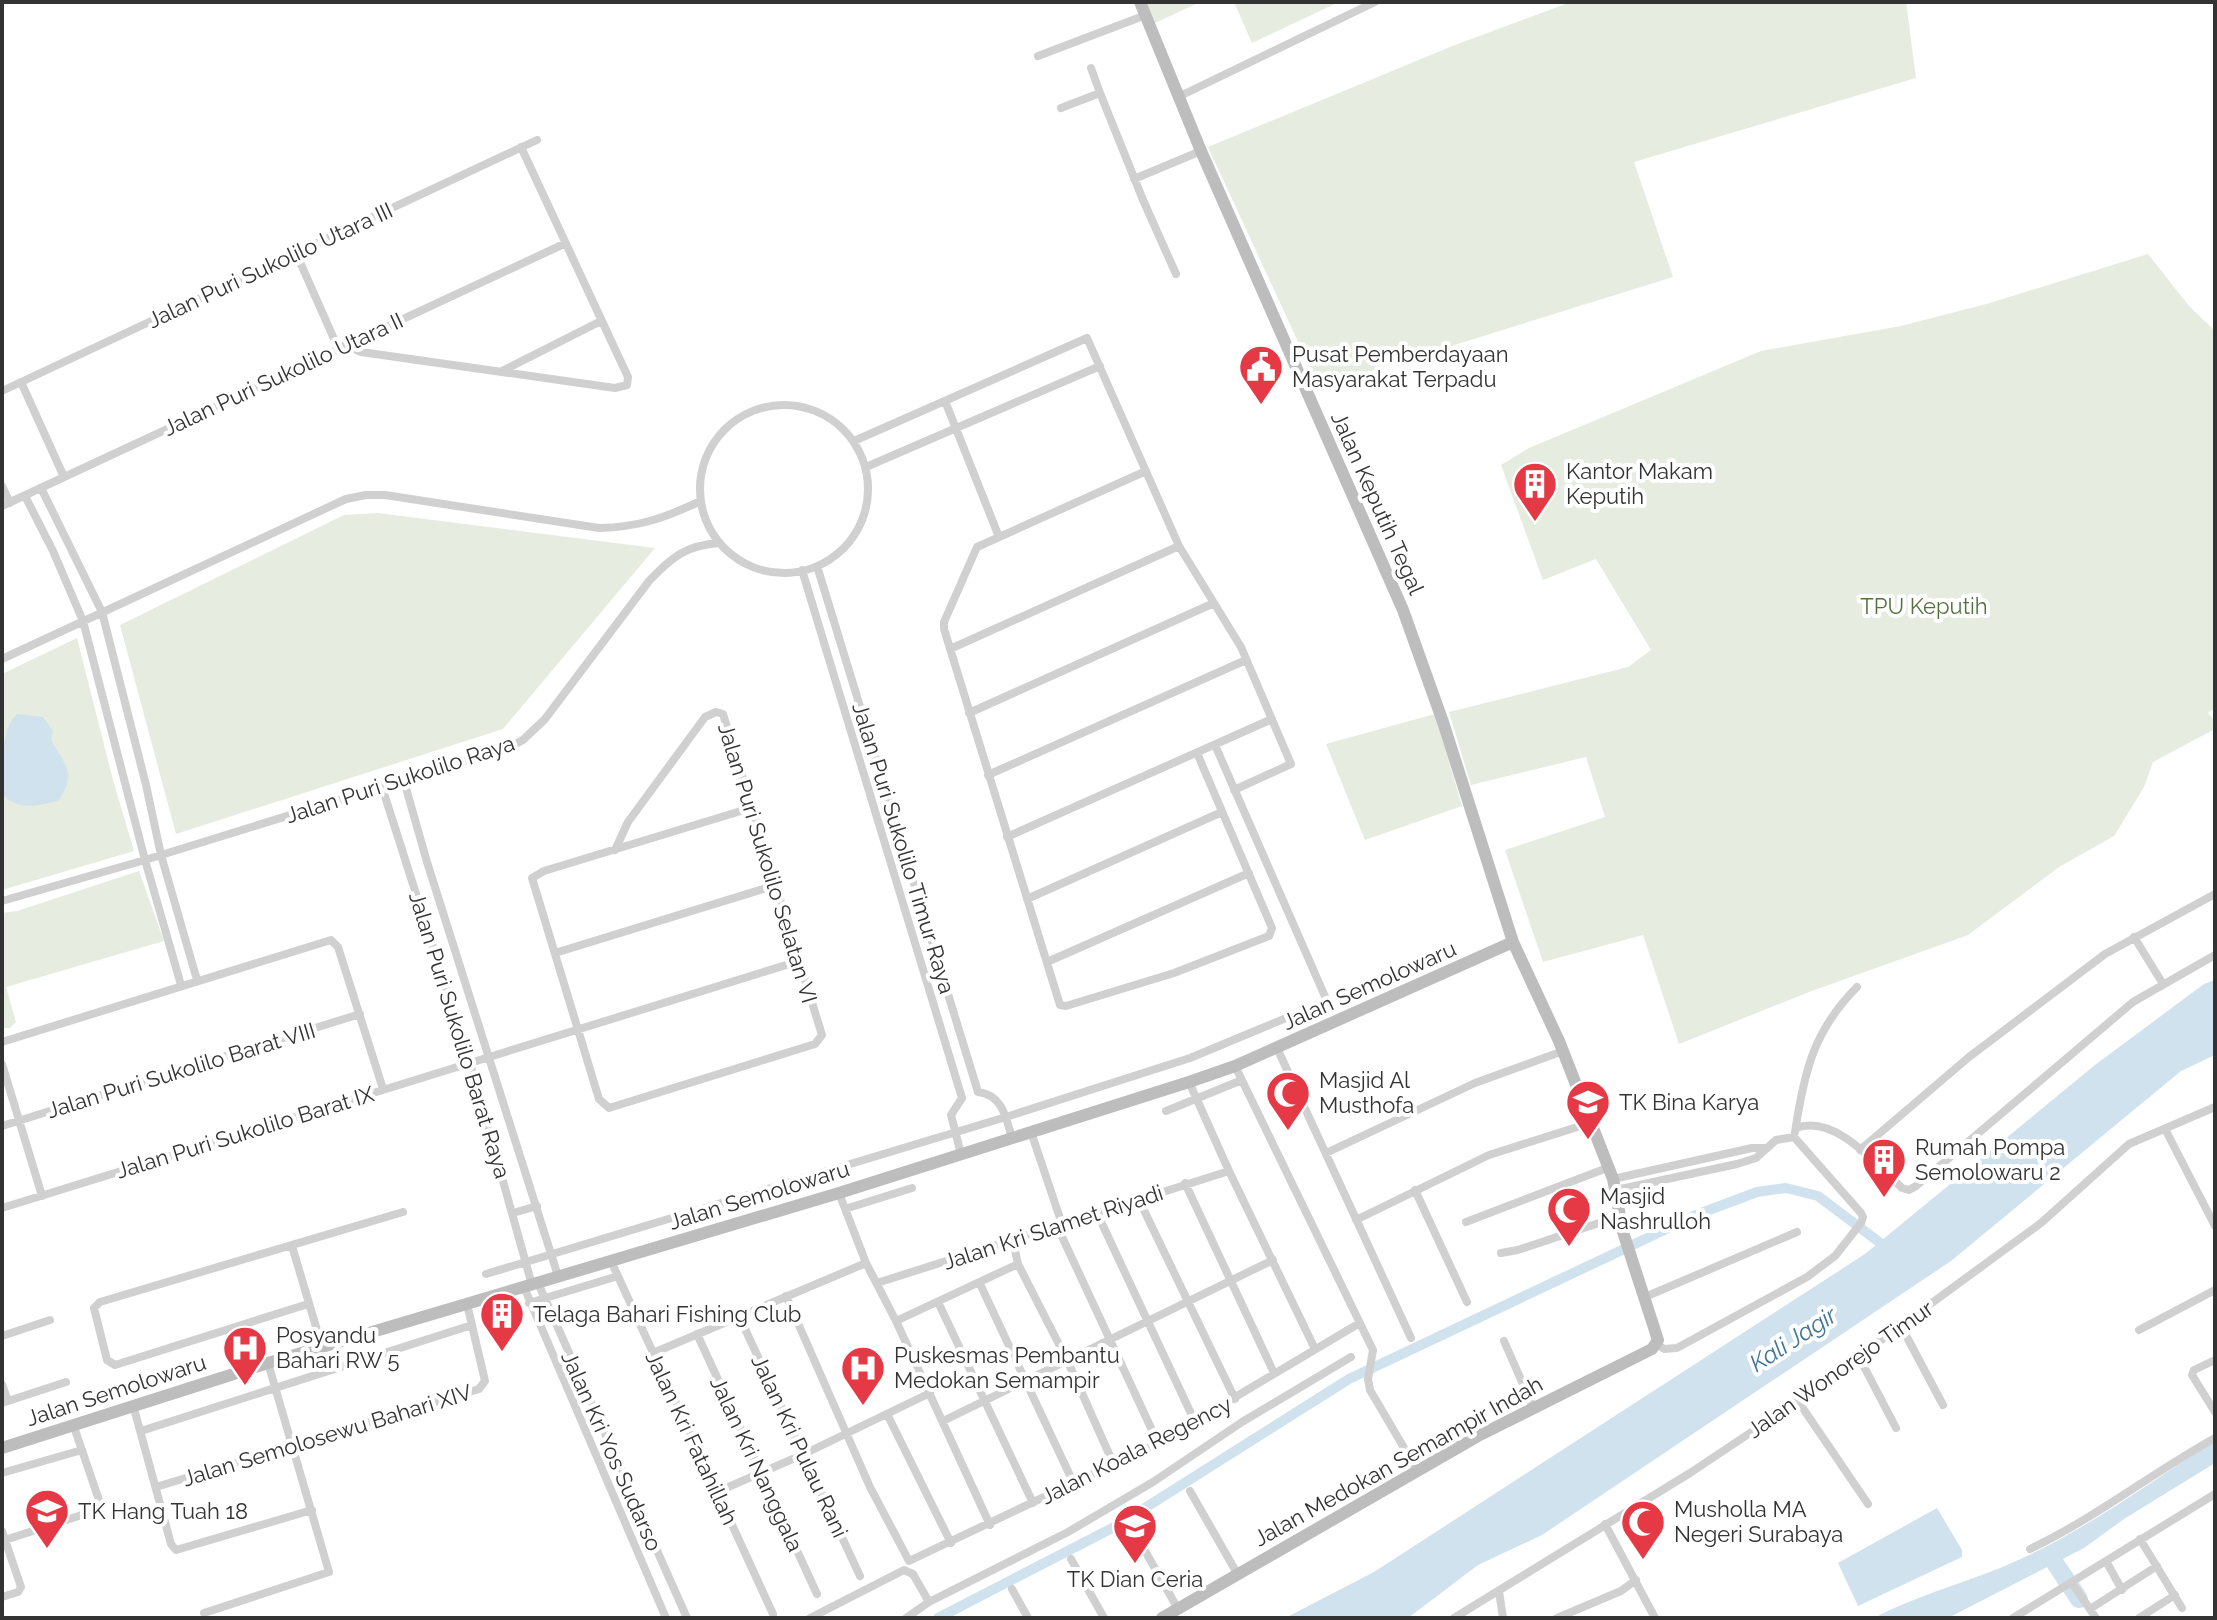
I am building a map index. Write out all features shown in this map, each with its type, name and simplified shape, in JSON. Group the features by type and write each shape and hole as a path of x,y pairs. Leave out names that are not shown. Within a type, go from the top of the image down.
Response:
{"main road":[{"name":"Jalan Keputih Tegal","path":"1140,2 1201,151 1404,613 1443,722 1513,942 1563,1051 1612,1179 1623,1232 1655,1326 1657,1344"},
{"name":"Jalan Semolowaru","path":"2,1448 268,1363 319,1339 467,1304 530,1277 611,1261 839,1193 960,1151 1189,1082 1277,1048 1513,942"},
{"name":"Jalan Medokan Semampir Indah","path":"1162,1618 1417,1470 1657,1344"}],"street":[{"path":"1178,97 1375,2"},
{"path":"1038,56 1146,15"},
{"path":"1091,68 1134,179 1176,274"},
{"path":"1061,108 1100,93"},
{"name":"Jalan Puri Sukolilo Utara III","path":"2,391 537,140"},
{"path":"296,253 342,346 361,352 615,388 627,385 628,381 521,147"},
{"path":"1134,179 1201,151"},
{"name":"Jalan Puri Sukolilo Utara II","path":"6,504 564,244"},
{"path":"502,371 601,321"},
{"path":"854,441 1087,338 1179,546 1246,660 1291,764 1234,790"},
{"path":"866,467 1100,366"},
{"path":"21,382 64,477"},
{"path":"945,401 999,537"},
{"path":"782,405 810,409 827,416 854,441 866,467 868,497 860,525 842,549 817,566 787,572 758,568 744,562 720,543 711,531 701,501 704,464 712,447 737,419 754,411 782,405"},
{"path":"1146,471 977,547 944,622 969,713 1060,1005 1066,1006 1174,973 1269,936 1272,928 1197,753"},
{"path":"2,486 6,504"},
{"path":"41,488 102,612 161,855 178,911 189,983"},
{"path":"2,659 346,499 359,496 385,495 599,528 630,527 660,520 701,501"},
{"path":"25,496 83,621 161,915 189,983"},
{"name":"Jalan Puri Sukolilo Raya","path":"2,901 510,747 523,740 545,719 649,581 667,563 700,544 720,543"},
{"path":"950,649 1179,546"},
{"path":"58,563 75,556"},
{"name":"Jalan Puri Sukolilo Timur Raya","path":"817,566 978,1092"},
{"name":"Jalan Puri Sukolilo Timur Raya","path":"802,570 962,1098 951,1115 955,1134"},
{"path":"969,713 1214,603"},
{"path":"988,775 1246,660"},
{"name":"Jalan Puri Sukolilo Selatan VI","path":"578,1031 599,1099 609,1108 815,1044 822,1035 754,807 725,717 720,711 705,717 628,822 615,850"},
{"path":"1007,837 1272,719"},
{"path":"112,726 131,723"},
{"path":"486,1274 530,1277 553,1256 955,1134 1190,1058 1327,1001 1215,745"},
{"name":"Jalan Puri Sukolilo Barat Raya","path":"404,781 558,1273"},
{"name":"Jalan Puri Sukolilo Barat Raya","path":"382,787 470,1063 530,1277"},
{"path":"578,1031 533,877 754,807"},
{"path":"1027,899 1222,812"},
{"path":"404,849 421,843"},
{"path":"888,855 905,852"},
{"path":"1047,962 1249,873"},
{"path":"555,953 776,885"},
{"path":"1860,1150 1969,1057 2105,954 2215,894"},
{"path":"161,915 178,911"},
{"path":"2134,937 2163,984"},
{"path":"2,1042 333,941 338,947 383,1089"},
{"path":"1466,1222 1612,1179 1752,1148 1765,1148 1810,1123 1828,1127 1860,1150 1902,1188 1909,1190 2133,1002 2215,955"},
{"name":"Jalan Puri Sukolilo Barat IX","path":"2,1208 799,961"},
{"path":"1657,1344 1664,1349 1677,1348 1795,1284 1835,1256 1861,1223 1861,1213 1795,1132 1798,1100 1814,1049 1829,1019 1857,987"},
{"name":"Jalan Puri Sukolilo Barat VIII","path":"2,1126 360,1014"},
{"path":"1277,1048 1411,1338"},
{"path":"1326,1153 1475,1083 1563,1051"},
{"path":"2,1064 42,1196"},
{"path":"1235,1066 1358,1324 1369,1341 1373,1356 1368,1379 1370,1390 1417,1470"},
{"path":"1166,1111 1242,1080"},
{"path":"1189,1082 1315,1349"},
{"path":"962,1098 978,1092 987,1093 998,1101 1011,1136"},
{"name":"Jalan Wonorejo Timur","path":"1454,1618 1690,1473 1798,1401 2041,1223 2129,1144 2215,1107"},
{"path":"1356,1220 1489,1155 1590,1123"},
{"path":"2165,1129 2215,1226"},
{"path":"1031,1132 1060,1225 1108,1341 1158,1443"},
{"path":"955,1134 960,1151"},
{"name":"Jalan Kri Slamet Riyadi","path":"877,1283 1229,1171"},
{"path":"1185,1183 1274,1373"},
{"path":"845,1209 912,1188"},
{"path":"1415,1190 1467,1302"},
{"path":"839,1193 866,1263 990,1525"},
{"path":"1139,1200 1235,1399"},
{"path":"2203,1206 2215,1201"},
{"path":"513,1213 537,1206"},
{"path":"308,1304 115,1365 107,1360 94,1308 100,1302 403,1212"},
{"path":"1097,1213 1195,1422"},
{"path":"1501,1253 1620,1216"},
{"path":"1645,1297 1797,1232"},
{"path":"1013,1241 1018,1264 1068,1362 1114,1465"},
{"path":"292,1246 319,1339"},
{"path":"943,1421 1273,1260"},
{"name":"Jalan Kri Fatahillah","path":"611,1261 773,1614"},
{"path":"653,1353 866,1263"},
{"path":"896,1321 1018,1264"},
{"path":"529,1303 618,1276"},
{"name":"Jalan Kri Yos Sudarso","path":"530,1277 543,1299 687,1618"},
{"name":"Jalan Kri Yos Sudarso","path":"530,1277 529,1303 666,1618"},
{"path":"980,1284 1074,1484"},
{"path":"2139,1330 2215,1290"},
{"path":"786,1296 847,1433"},
{"path":"938,1302 1033,1503"},
{"name":"Jalan Semolosewu Bahari XIV","path":"156,1487 479,1389 485,1381 467,1304"},
{"name":"Jalan Kri Pulau Rani","path":"739,1316 860,1576"},
{"path":"2,1336 50,1320"},
{"name":"Jalan Koala Regency","path":"847,1433 907,1560 912,1561 1158,1443 1358,1324"},
{"path":"141,1431 472,1325"},
{"path":"1901,1326 1943,1405"},
{"name":"Jalan Kri Nanggala","path":"697,1334 817,1594"},
{"path":"1504,1341 1533,1407"},
{"path":"906,1618 929,1602 1068,1532 1351,1357"},
{"path":"1859,1357 1896,1428"},
{"path":"2215,1360 2194,1370 2192,1375 2215,1412"},
{"path":"204,1613 329,1572 268,1363"},
{"path":"2,1384 5,1402 66,1382"},
{"path":"717,1492 930,1393"},
{"path":"1798,1401 1868,1504"},
{"path":"133,1405 171,1544 179,1551 312,1510"},
{"path":"576,1412 591,1405"},
{"path":"887,1414 951,1543"},
{"path":"2,1597 18,1592 21,1587 3,1537 97,1509 99,1500 73,1424"},
{"path":"2030,1549 2061,1535 2170,1463 2215,1438"},
{"path":"2,1473 82,1450"},
{"path":"1190,1491 1238,1575"},
{"path":"2013,1618 2215,1494"},
{"path":"1605,1524 1655,1618"},
{"path":"1132,1528 1178,1609"},
{"path":"2140,1539 2182,1608"},
{"path":"1071,1559 1104,1618"},
{"path":"2106,1561 2122,1590"},
{"path":"2090,1609 2157,1566"},
{"path":"810,1618 904,1570 913,1574 929,1602"},
{"path":"651,1584 668,1576"},
{"path":"1557,1618 1621,1591 1636,1580"},
{"path":"2069,1585 2096,1618"},
{"path":"1012,1589 1028,1618"},
{"path":"1499,1591 1503,1618"},
{"path":"2139,1618 2175,1595"}],"green space":[{"path":"1144,2 1200,2 1153,24"},
{"path":"1234,2 1339,2 1252,43"},
{"path":"1571,2 1906,2 1916,78 1634,162 1673,277 1319,387 1208,147 1455,45"},
{"name":"TPU Keputih","path":"2148,254 2189,306 2215,331 2215,708 2208,713 2215,721 2215,729 2153,762 2144,787 2114,836 2059,867 1968,935 1809,992 1679,1044 1643,935 1543,962 1505,850 1605,817 1586,757 1471,785 1449,712 1628,667 1651,650 1596,559 1543,580 1501,465 1529,448 1761,351 1901,326 1990,303"},
{"path":"378,513 655,548 503,729 176,834 120,625 344,515"},
{"path":"77,638 134,851 2,890 2,674"},
{"path":"1435,714 1462,806 1365,840 1326,744"},
{"path":"139,871 164,941 6,987 16,1022 10,1028 2,1028 2,913 17,911"}],"water":[{"path":"17,714 43,717 53,731 51,739 68,775 59,800 24,805 2,798 5,740 11,721"},
{"name":"Kali Jagir","path":"2215,980 2215,1055 2181,1071 1951,1261 1542,1535 1478,1565 1408,1618 1285,1618 1374,1572 1865,1254 2095,1065 2204,984"},
{"path":"2215,1441 2215,1463 2124,1519 2084,1548 1948,1618 1874,1618 2051,1544"},
{"path":"1937,1508 1962,1550 1962,1557 1858,1606 1838,1563"}],"waterway":[{"path":"938,1618 1118,1525 1349,1379 1696,1215 1757,1192 1786,1188 1818,1196 1879,1242"},
{"path":"2051,1557 2079,1599"}],"place":[{"name":"Pusat Pemberdayaan Masyarakat Terpadu","path":"1261,406"},
{"name":"Kantor Makam Keputih","path":"1535,523"},
{"name":"Masjid Al Musthofa","path":"1288,1132"},
{"name":"TK Bina Karya","path":"1588,1141"},
{"name":"Rumah Pompa Semolowaru 2","path":"1884,1199"},
{"name":"Masjid Nashrulloh","path":"1569,1248"},
{"name":"Telaga Bahari Fishing Club","path":"502,1353"},
{"name":"Posyandu Bahari RW 5","path":"245,1387"},
{"name":"Puskesmas Pembantu Medokan Semampir","path":"863,1407"},
{"name":"TK Hang Tuah 18","path":"47,1550"},
{"name":"Musholla MA Negeri Surabaya","path":"1643,1561"},
{"name":"TK Dian Ceria","path":"1135,1565"}]}
